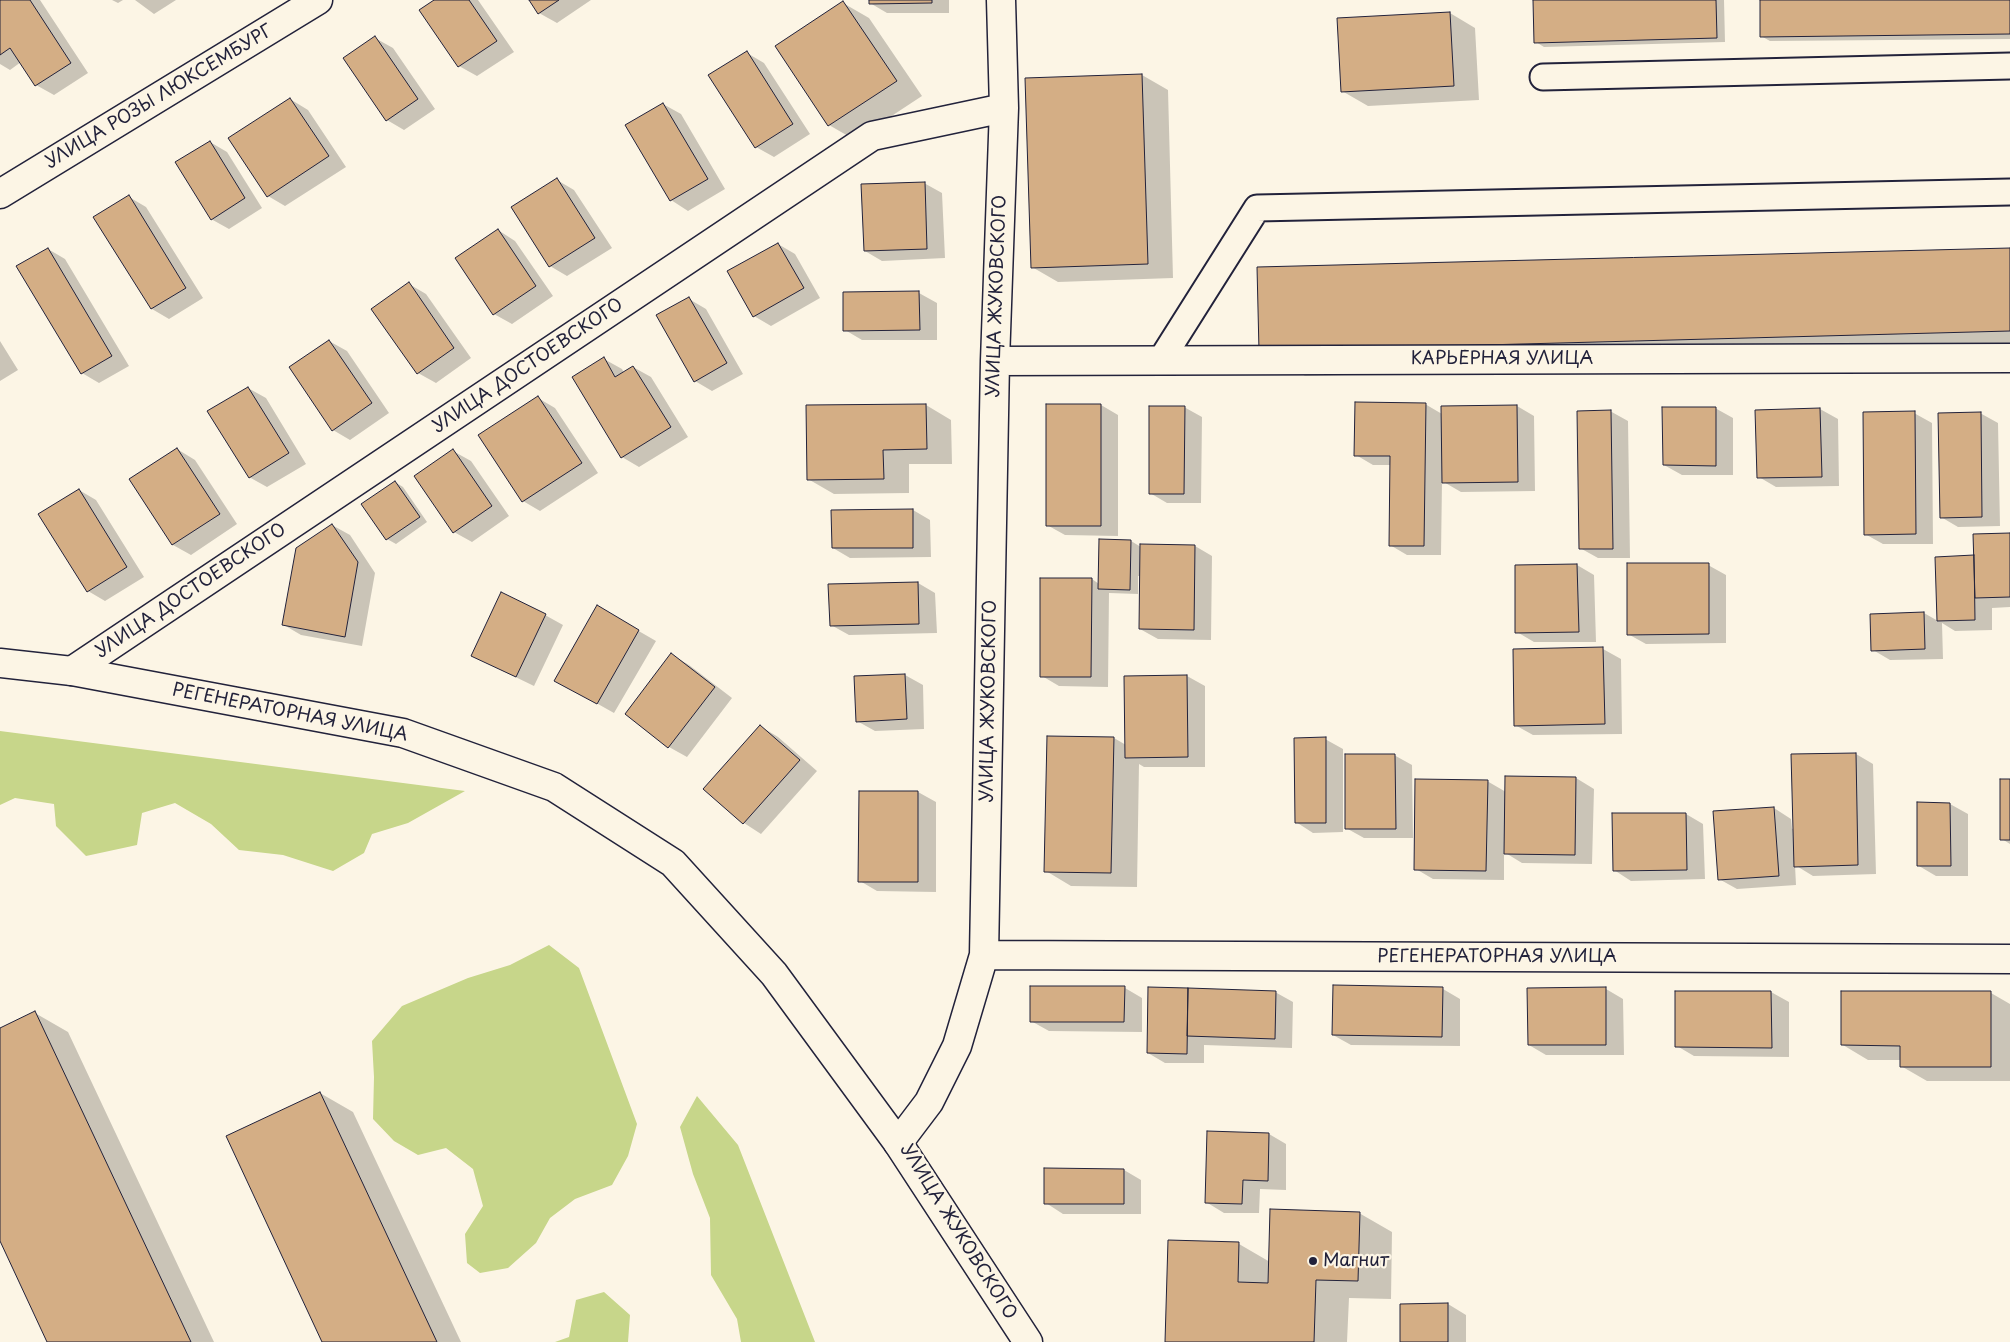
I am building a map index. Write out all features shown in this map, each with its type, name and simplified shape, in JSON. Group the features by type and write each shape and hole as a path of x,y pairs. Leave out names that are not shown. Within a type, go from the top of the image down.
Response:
{"street":[{"name":"УЛИЦА РОЗЫ ЛЮКСЕМБУРГ","path":"0,194 318,0"},
{"name":"УЛИЦА ЖУКОВСКОГО","path":"1001,0 1004,108 995,360 984,955 958,1046 929,1102 898,1143 1028,1342"},
{"name":"УЛИЦА ДОСТОЕВСКОГО","path":"72,671 872,136 1004,108"},
{"name":"КАРЬЕРНАЯ УЛИЦА","path":"995,360 2010,358"},
{"name":"РЕГЕНЕРАТОРНАЯ УЛИЦА","path":"0,663 72,671 403,733 554,787 672,863 774,974 898,1143"},
{"name":"РЕГЕНЕРАТОРНАЯ УЛИЦА","path":"984,955 2010,959"}],"lane":[{"path":"1543,77 2010,66"},
{"path":"1161,360 1256,208 2010,192"}],"green space":[{"path":"0,731 465,791 408,823 372,834 364,853 333,871 283,855 239,850 211,824 175,803 142,813 137,845 86,856 56,826 54,804 15,798 0,805"},
{"path":"549,945 579,968 637,1124 628,1156 612,1185 575,1199 550,1218 536,1243 508,1268 480,1273 467,1263 465,1234 483,1206 473,1169 446,1148 418,1155 394,1141 373,1119 374,1077 372,1041 402,1006 468,978 510,965"},
{"path":"697,1096 738,1145 815,1342 741,1342 737,1319 711,1275 710,1218 693,1174 680,1127"},
{"path":"604,1292 630,1315 628,1342 555,1342 569,1337 576,1300"}],"building":[{"path":"0,0 30,0 71,63 35,86 10,48 0,55"},
{"path":"434,0 469,0 497,41 458,67 419,10"},
{"path":"529,0 559,0 538,14"},
{"path":"869,0 932,0 932,3 869,4"},
{"path":"1533,0 1716,0 1717,38 1534,43"},
{"path":"1760,0 2010,0 2010,34 1760,37"},
{"path":"843,1 897,81 828,126 775,46"},
{"path":"1450,12 1454,86 1341,92 1337,18"},
{"path":"375,36 418,99 386,121 343,58"},
{"path":"747,51 793,124 755,148 708,75"},
{"path":"1142,74 1148,264 1031,268 1025,78"},
{"path":"290,98 329,156 267,197 228,138"},
{"path":"663,103 708,179 670,201 625,125"},
{"path":"210,141 245,198 211,220 175,162"},
{"path":"557,178 595,238 549,267 511,207"},
{"path":"925,182 927,249 864,251 861,184"},
{"path":"129,195 186,288 151,309 93,217"},
{"path":"498,229 536,286 493,315 455,258"},
{"path":"778,243 804,288 753,317 727,271"},
{"path":"48,248 112,356 81,374 16,266"},
{"path":"2010,248 2010,331 1259,351 1257,267"},
{"path":"409,282 454,348 417,374 371,309"},
{"path":"919,291 920,330 843,331 843,292"},
{"path":"689,297 727,363 694,382 656,315"},
{"path":"329,340 372,403 332,431 289,367"},
{"path":"604,357 615,377 633,366 671,427 621,458 572,377"},
{"path":"248,387 289,453 249,478 207,411"},
{"path":"538,396 582,463 522,502 478,435"},
{"path":"1355,402 1426,403 1424,546 1389,546 1390,456 1354,456"},
{"path":"926,404 927,449 883,450 884,479 807,480 806,405"},
{"path":"1046,404 1101,404 1101,526 1046,526"},
{"path":"1517,405 1518,482 1442,483 1441,406"},
{"path":"1149,406 1185,406 1184,494 1149,494"},
{"path":"1662,407 1716,407 1716,466 1663,465"},
{"path":"1820,408 1822,477 1757,478 1755,410"},
{"path":"1611,410 1613,549 1579,549 1577,411"},
{"path":"1915,411 1916,534 1864,535 1863,412"},
{"path":"1981,412 1982,517 1940,518 1938,413"},
{"path":"177,448 220,514 172,545 129,479"},
{"path":"453,449 492,506 453,533 414,476"},
{"path":"395,481 420,517 386,540 361,504"},
{"path":"79,489 127,567 87,592 38,514"},
{"path":"913,509 913,548 832,548 831,510"},
{"path":"332,524 358,562 345,637 282,625 296,548"},
{"path":"2010,533 2010,597 1975,598 1973,534"},
{"path":"1099,539 1131,540 1130,590 1098,589"},
{"path":"1140,544 1195,545 1194,630 1139,629"},
{"path":"1974,555 1975,620 1937,621 1935,557"},
{"path":"1627,563 1709,563 1709,634 1627,635"},
{"path":"1577,564 1579,632 1515,633 1515,565"},
{"path":"1040,578 1092,578 1091,677 1040,677"},
{"path":"918,582 919,624 830,626 828,584"},
{"path":"501,592 546,614 516,677 471,656"},
{"path":"597,605 639,630 597,704 554,681"},
{"path":"1924,612 1925,649 1871,651 1870,614"},
{"path":"1603,647 1605,724 1514,726 1513,649"},
{"path":"671,653 715,687 668,748 625,714"},
{"path":"905,674 907,719 856,722 854,676"},
{"path":"1187,675 1188,757 1125,758 1124,676"},
{"path":"760,725 800,760 743,824 703,789"},
{"path":"1047,736 1114,737 1111,873 1044,872"},
{"path":"1326,737 1326,823 1295,823 1294,738"},
{"path":"1856,753 1858,865 1794,867 1791,754"},
{"path":"1345,754 1395,754 1396,829 1345,829"},
{"path":"1505,776 1576,777 1575,855 1504,854"},
{"path":"1415,779 1488,780 1486,871 1414,870"},
{"path":"2000,779 2010,779 2010,840 2000,840"},
{"path":"859,791 918,791 918,882 858,882"},
{"path":"1917,802 1950,803 1951,866 1917,866"},
{"path":"1774,807 1779,876 1718,880 1713,811"},
{"path":"1612,813 1686,813 1687,870 1613,871"},
{"path":"1333,985 1443,987 1442,1037 1332,1035"},
{"path":"1030,986 1125,986 1124,1022 1030,1022"},
{"path":"1148,987 1188,988 1187,1054 1147,1053"},
{"path":"1606,987 1606,1045 1528,1045 1527,988"},
{"path":"1188,988 1276,991 1275,1039 1187,1036"},
{"path":"1675,991 1771,991 1772,1048 1675,1047"},
{"path":"1841,991 1991,991 1991,1067 1900,1067 1900,1046 1841,1045"},
{"path":"35,1011 191,1342 47,1342 0,1241 0,1028"},
{"path":"320,1092 437,1342 322,1342 226,1136"},
{"path":"1207,1131 1269,1133 1268,1181 1243,1180 1242,1204 1205,1203"},
{"path":"1044,1168 1124,1169 1124,1204 1044,1204"},
{"name":"Магнит","path":"1270,1209 1360,1212 1358,1281 1316,1280 1314,1342 1165,1342 1168,1240 1239,1242 1238,1282 1268,1283"},
{"path":"1448,1303 1448,1342 1400,1342 1400,1304"}],"place":[{"name":"Магнит","path":"1313,1261"}]}
